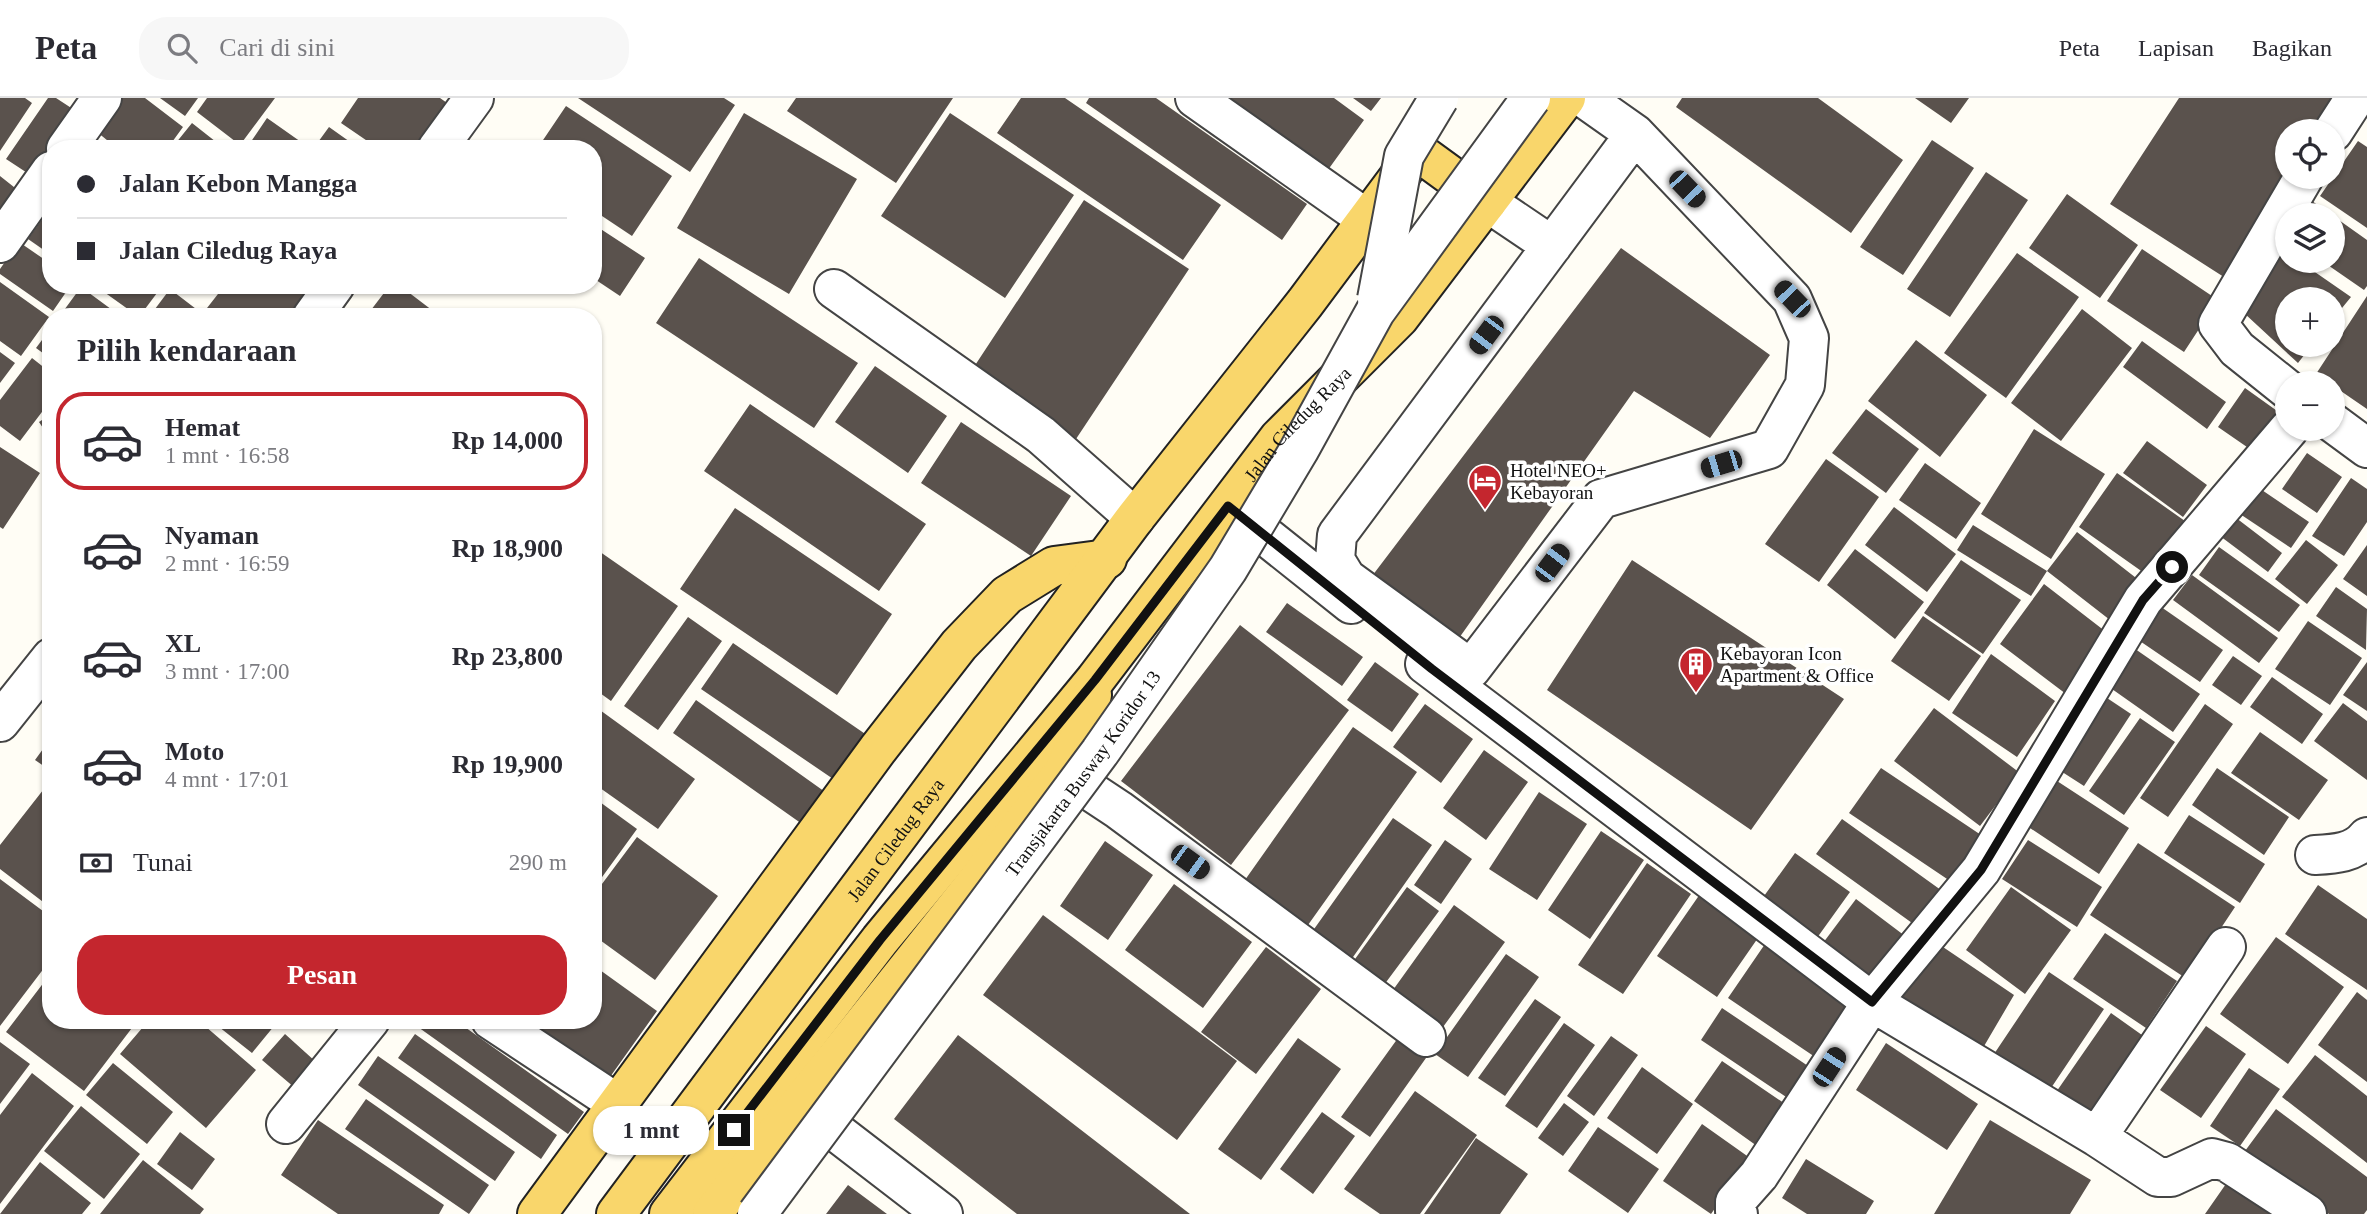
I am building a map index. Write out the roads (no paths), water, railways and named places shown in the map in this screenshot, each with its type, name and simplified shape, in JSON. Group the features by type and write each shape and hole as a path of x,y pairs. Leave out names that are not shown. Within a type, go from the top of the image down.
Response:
{"main road":[{"name":"Jalan Ciledug Raya","path":"616,1214 1135,518 1368,220 1457,98"},
{"name":"Jalan Ciledug Raya","path":"669,1214 880,940 1095,680 1279,438 1399,318 1566,98"},
{"path":"1418,151 1487,202"},
{"path":"537,1214 878,749 959,645 1007,595 1054,566 1107,559"},
{"path":"712,1214 1063,773 1084,727 1095,680"}],"street":[{"path":"72,140 102,98"},
{"path":"444,140 474,98"},
{"path":"1195,98 1368,220"},
{"name":"Transjakarta Busway Koridor 13","path":"1375,312 1404,156 1439,98"},
{"name":"Transjakarta Busway Koridor 13","path":"757,1214 1092,763 1228,569 1299,450 1375,312 1531,98"},
{"path":"1584,98 1635,134 1792,299 1809,338 1805,385 1769,449 1601,499 1471,669 1346,578 1335,560 1337,535 1635,134"},
{"path":"2341,119 2355,98"},
{"path":"0,243 42,184"},
{"path":"2275,379 2237,349 2218,324 2297,189"},
{"path":"1487,202 1552,246"},
{"path":"834,289 1041,435 1135,518"},
{"path":"2345,432 2367,448"},
{"path":"1738,1214 1735,1211 1735,1202 1759,1175 1872,1002 1981,870 2143,600 2279,441"},
{"path":"1228,506 1432,669 1872,1002 2163,1178 2180,1174 2212,1158 2227,1162 2307,1214"},
{"path":"0,722 42,679"},
{"path":"1063,773 1119,810 1426,1037"},
{"path":"2315,855 2351,850 2361,845 2367,837"},
{"path":"2097,1136 2226,947"},
{"path":"286,1124 363,1029"},
{"path":"505,1029 618,1104"},
{"path":"800,1104 943,1214"}],"place":[{"name":"Hotel NEO+ Kebayoran","path":"1485,511"},
{"name":"Kebayoran Icon Apartment & Office","path":"1696,694"}]}
